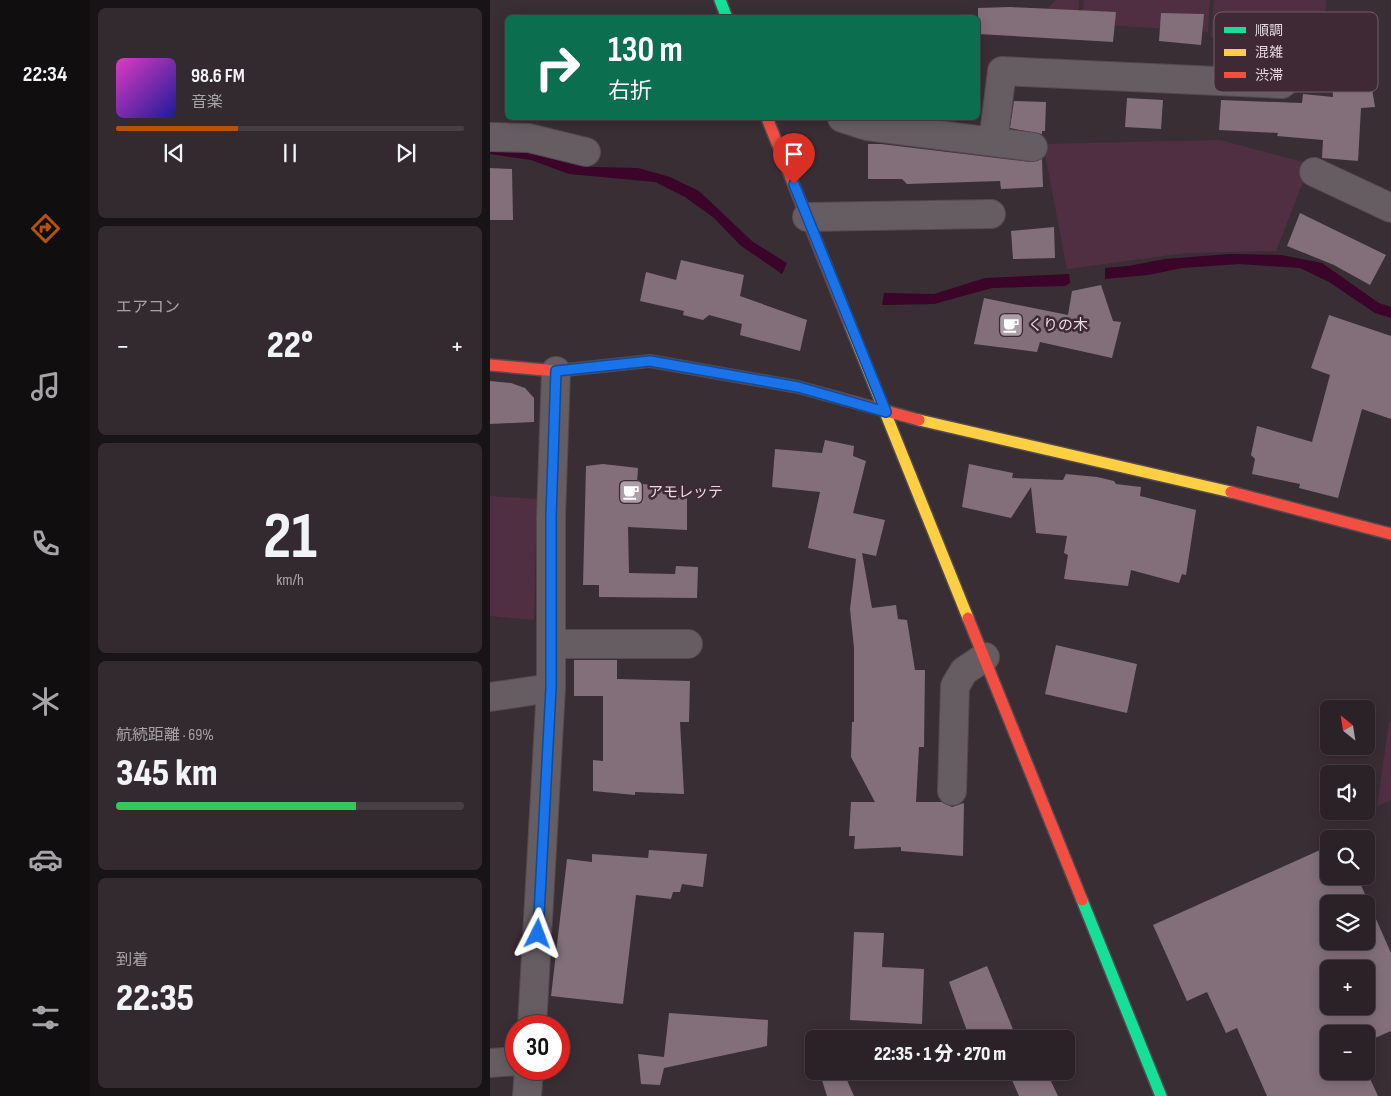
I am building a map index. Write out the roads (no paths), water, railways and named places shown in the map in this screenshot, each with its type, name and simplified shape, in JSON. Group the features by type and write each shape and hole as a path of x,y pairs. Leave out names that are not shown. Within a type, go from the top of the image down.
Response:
{"street":[{"path":"720,0 726,15"},
{"path":"993,142 1002,71 1214,81"},
{"path":"768,120 1161,1096"},
{"path":"848,120 867,126 1033,147"},
{"path":"490,137 528,138 586,152"},
{"path":"1314,172 1391,208"},
{"path":"807,217 991,214"},
{"path":"490,365 556,371 650,361 798,387 886,412 1228,491 1390,532"},
{"path":"533,1015 551,688 551,517 556,371"},
{"path":"551,644 688,644"},
{"path":"952,791 955,686 964,671 985,657"},
{"path":"490,697 551,688"},
{"path":"490,1063 505,1062"},
{"path":"527,1096 528,1080"}],"place":[{"name":"くりの木","path":"1011,325"},
{"name":"アモレッテ","path":"631,492"}]}
